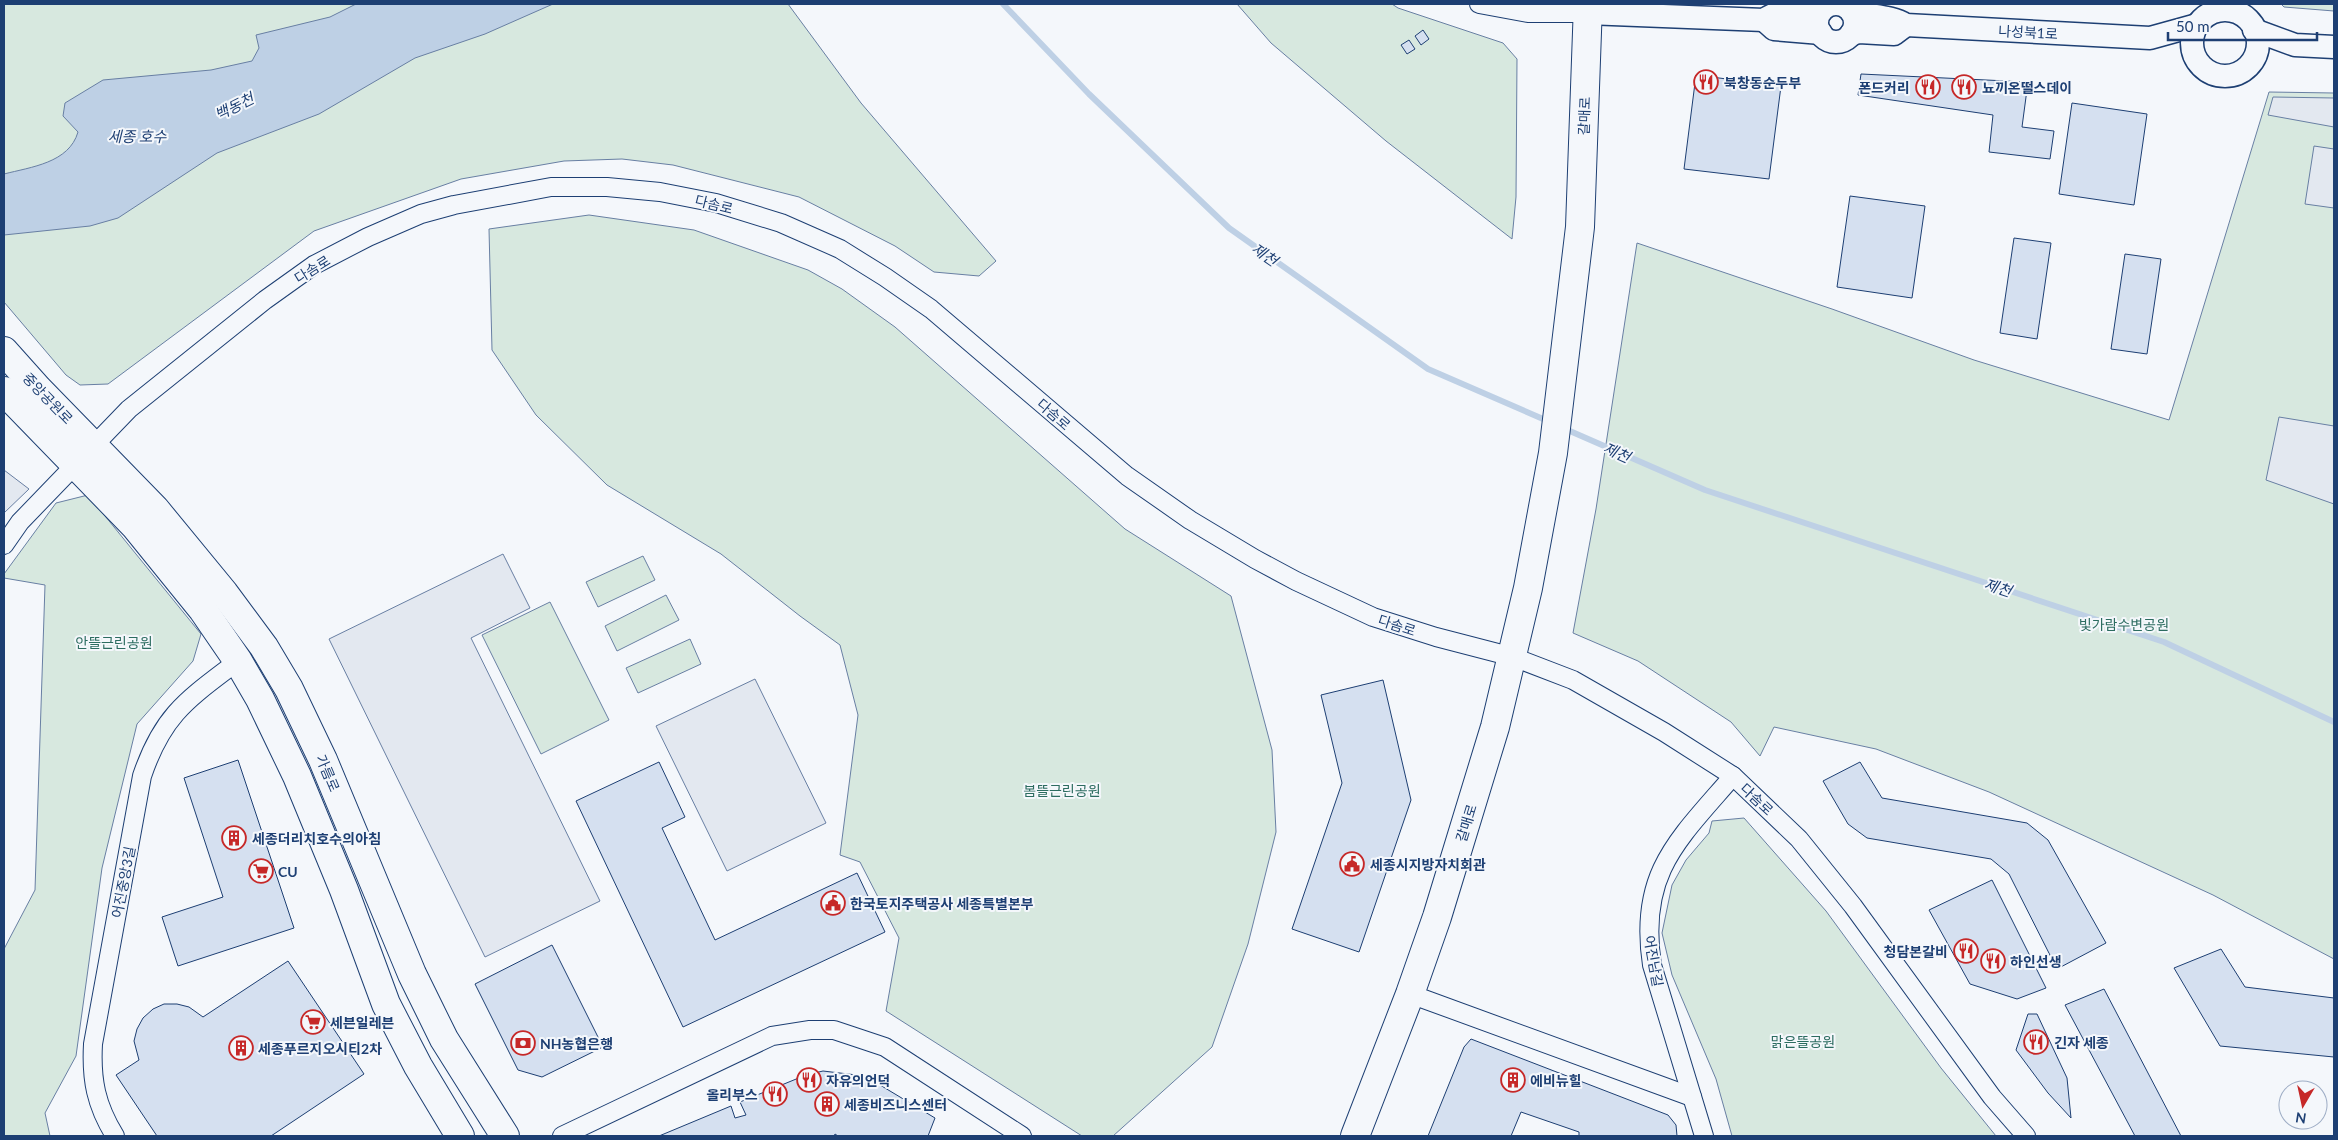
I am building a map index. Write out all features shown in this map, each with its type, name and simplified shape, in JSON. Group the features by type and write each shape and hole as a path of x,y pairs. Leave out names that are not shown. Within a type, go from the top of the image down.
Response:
{"main road":[{"name":"갈매로","path":"1355,1136 1410,994 1462,836 1513,657 1528,588 1553,453 1580,227 1587,8"},
{"name":"중앙공원로","path":"4,350 38,389 94,445"},
{"name":"중앙공원로","path":"4,391 75,464"},
{"name":"가름로","path":"94,445 155,509 180,539 230,601 279,672 323,760 412,974 444,1038 505,1136"},
{"path":"75,464 135,526 203,610 238,661 260,699 297,776 344,890 386,1004 418,1066 460,1136"}],"street":[{"path":"1479,4 1528,13 1587,8 1764,20 1776,12 1813,13 1834,4 1846,7 1851,11 1855,23 1851,34 1847,38 1836,41 1824,37 1820,33 1818,21 1822,10"},
{"name":"나성북1로","path":"1851,11 1862,15 1897,19 1906,25 2150,38"},
{"path":"2150,38 2208,14 2228,11 2245,17 2295,45"},
{"path":"2194,56 2192,40 2208,14"},
{"path":"2150,38 2194,56 2207,71 2226,76 2245,70 2252,62 2257,46 2245,17"},
{"path":"1764,20 1774,29 1820,33"},
{"name":"나성북1로","path":"1851,34 1859,32 1894,34 1906,25"},
{"path":"2252,62 2295,45 2334,47"},
{"name":"다솜로","path":"4,545 20,522 129,409 265,300 314,265 368,237 421,214 454,205 551,187 607,186 660,192 716,203 781,223 840,249 878,272 931,309 1127,476 1190,520 1272,568 1373,617 1436,637 1513,657 1573,680 1664,732 1733,776 1799,839 1864,922 1992,1097 2026,1136"},
{"name":"어진중앙3길","path":"116,1136 105,1120 96,1096 92,1071 93,1044 142,776 157,739 170,718 186,702 238,661"},
{"name":"어진남길","path":"1704,1136 1652,964 1648,939 1649,912 1656,880 1669,853 1733,776"},
{"path":"1410,994 1692,1097"},
{"path":"562,1136 772,1036 810,1030 834,1030 885,1046 1022,1136"}],"green space":[{"path":"4,4 788,4 861,103 996,261 979,276 934,272 895,246 799,197 673,165 622,159 564,161 461,179 314,231 108,384 80,385 66,375 4,302"},
{"path":"1237,4 1392,4 1398,8 1503,43 1517,59 1516,197 1512,239 1386,141 1271,43"},
{"path":"2281,4 2334,4 2334,11 2284,7"},
{"name":"빛가람수변공원","path":"2269,92 2334,93 2334,959 2213,895 1989,792 1876,749 1774,727 1760,756 1731,722 1638,661 1573,633 1596,509 1637,243 1832,309 1974,360 2169,420"},
{"name":"봄뜰근린공원","path":"589,215 694,230 808,270 842,289 895,327 1125,529 1231,596 1272,750 1276,832 1248,944 1212,1047 1113,1136 1082,1136 886,1011 899,938 860,862 840,855 858,715 840,645 721,554 607,485 536,415 492,350 489,229"},
{"name":"안뜰근린공원","path":"88,495 201,634 193,661 137,724 102,868 76,1056 45,1113 50,1136 4,1136 4,949 35,890 45,585 4,578 4,574 56,503"},
{"path":"643,556 655,580 598,607 586,582"},
{"path":"666,595 679,620 617,651 605,626"},
{"path":"550,602 609,720 541,754 482,635"},
{"path":"690,639 701,664 638,693 626,668"},
{"name":"맑은뜰공원","path":"1744,818 1826,911 1941,1068 1996,1136 1732,1136 1716,1079 1672,975 1662,933 1672,885 1686,860 1709,833 1712,821"}],"shaded area":[{"path":"2273,97 2334,98 2334,127 2268,115"},
{"path":"2314,146 2334,149 2334,208 2305,204"},
{"path":"2279,417 2334,426 2334,504 2266,480"},
{"path":"4,470 29,489 4,513"},
{"path":"503,554 530,608 471,638 600,901 485,957 329,639"},
{"path":"755,679 826,823 727,871 656,726"}],"water":[{"name":"세종 호수","path":"356,4 553,4 485,34 415,58 319,114 217,153 118,218 90,226 4,235 4,174 48,162 66,151 78,132 63,116 65,103 103,80 211,70 252,61 259,48 256,35 330,17"}],"building":[{"path":"1423,30 1429,39 1421,45 1415,36"},
{"path":"1409,40 1415,49 1407,54 1401,45"},
{"path":"1861,74 2028,82 2022,127 2054,131 2050,159 1989,152 1993,115 1858,95"},
{"path":"1696,75 1781,86 1769,179 1684,169"},
{"path":"2072,103 2147,114 2134,205 2059,194"},
{"path":"1850,196 1925,206 1912,298 1837,287"},
{"path":"2014,238 2051,243 2037,339 2000,333"},
{"path":"2125,254 2161,259 2147,354 2111,349"},
{"name":"세종시지방자치회관","path":"1383,680 1411,800 1359,952 1292,929 1342,783 1321,695"},
{"name":"세종더리치호수의아침","path":"238,760 294,928 178,966 162,917 223,897 184,778"},
{"name":"한국토지주택공사 세종특별본부","path":"659,762 685,817 662,828 715,940 857,873 885,932 683,1027 576,801"},
{"path":"1860,762 1882,798 2027,823 2048,840 2106,943 2057,969 2009,874 1991,859 1867,838 1848,824 1823,781"},
{"path":"1992,880 2046,988 2017,999 1970,984 1929,910"},
{"path":"552,945 603,1047 542,1077 518,1070 475,984"},
{"path":"2221,949 2245,987 2334,998 2334,1057 2220,1046 2174,968"},
{"name":"세종푸르지오시티2차","path":"288,961 364,1074 271,1136 157,1136 116,1075 139,1060 134,1041 137,1029 143,1018 153,1009 164,1004 177,1004 189,1007 203,1017"},
{"path":"2104,989 2181,1136 2135,1136 2065,1005"},
{"path":"2028,1014 2037,1014 2067,1078 2071,1118 2048,1093 2016,1050"},
{"name":"에비뉴힐","path":"1471,1039 1668,1115 1676,1125 1677,1136 1579,1136 1579,1132 1521,1112 1511,1136 1428,1136 1464,1047"},
{"name":"세종비즈니스센터","path":"823,1071 865,1076 935,1118 928,1136 838,1136 835,1134 834,1136 659,1136 731,1106 735,1118 746,1115 740,1102 806,1075"}],"waterway":[{"name":"제천","path":"1003,4 1089,94 1229,228 1428,369 1550,422"},
{"name":"제천","path":"1563,428 1705,490 2164,642 2334,722"}],"place":[{"name":"북창동순두부","path":"1706,82"},
{"name":"폰드커리","path":"1928,87"},
{"name":"뇨끼온떨스데이","path":"1964,87"},
{"name":"세종더리치호수의아침","path":"234,838"},
{"name":"세종시지방자치회관","path":"1352,864"},
{"name":"CU","path":"261,871"},
{"name":"한국토지주택공사 세종특별본부","path":"833,903"},
{"name":"청담본갈비","path":"1966,951"},
{"name":"하인선생","path":"1993,961"},
{"name":"세븐일레븐","path":"313,1022"},
{"name":"긴자 세종","path":"2036,1042"},
{"name":"NH농협은행","path":"523,1043"},
{"name":"세종푸르지오시티2차","path":"241,1048"},
{"name":"자유의언덕","path":"809,1080"},
{"name":"에비뉴힐","path":"1513,1080"},
{"name":"올리부스","path":"775,1094"},
{"name":"세종비즈니스센터","path":"827,1104"}],"water label":[{"name":"백동천","path":"234,106"}]}
